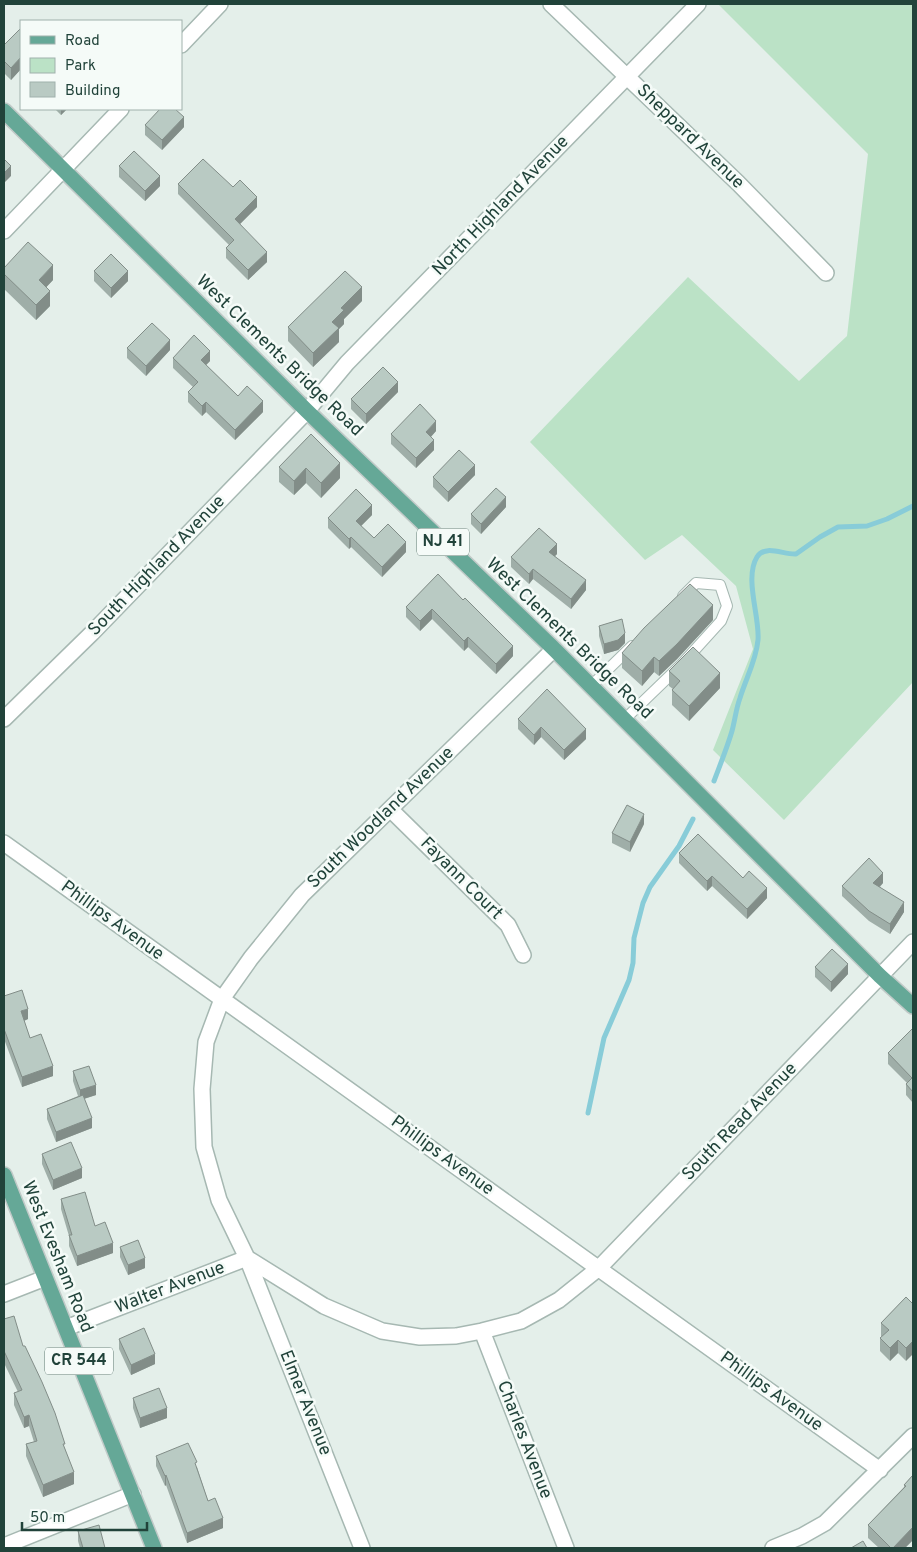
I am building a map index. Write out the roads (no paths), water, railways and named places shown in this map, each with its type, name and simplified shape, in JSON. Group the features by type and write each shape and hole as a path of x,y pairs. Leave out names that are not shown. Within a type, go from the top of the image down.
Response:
{"main road":[{"name":"West Clements Bridge Road","path":"4,111 308,411 591,686 880,976 913,1006"},
{"name":"West Evesham Road","path":"4,1175 154,1548"}],"street":[{"path":"182,44 220,4"},
{"name":"Sheppard Avenue","path":"551,4 738,183 826,273"},
{"name":"North Highland Avenue","path":"308,411 347,363 698,4"},
{"path":"4,231 120,110"},
{"name":"South Highland Avenue","path":"4,719 92,633 308,411"},
{"name":"South Woodland Avenue","path":"247,1258 219,1200 204,1147 202,1089 206,1042 222,999 251,958 302,896 554,650"},
{"name":"Fayann Court","path":"390,808 508,925 523,955"},
{"name":"Phillips Avenue","path":"4,843 880,1470"},
{"name":"South Read Avenue","path":"247,1258 324,1306 382,1331 420,1337 456,1336 521,1321 559,1300 599,1268 913,942"},
{"name":"Walter Avenue","path":"66,1328 247,1258"},
{"name":"Elmer Avenue","path":"247,1258 362,1548"},
{"path":"4,1294 45,1278"},
{"name":"Charles Avenue","path":"482,1331 566,1548"},
{"path":"772,1548 802,1536 825,1523 913,1436"},
{"path":"4,1546 133,1494"}],"lane":[{"path":"624,720 682,664 721,621 727,606 720,585 696,583 675,604"},
{"path":"591,686 640,638"}],"waterway":[{"path":"714,781 730,737 739,702 757,648 758,631 752,586 753,566 757,557 765,551 796,554 838,527 867,526 887,519 913,506"},
{"path":"588,1113 604,1038 629,980 633,963 634,938 643,903 650,887 679,846 693,819"}]}
